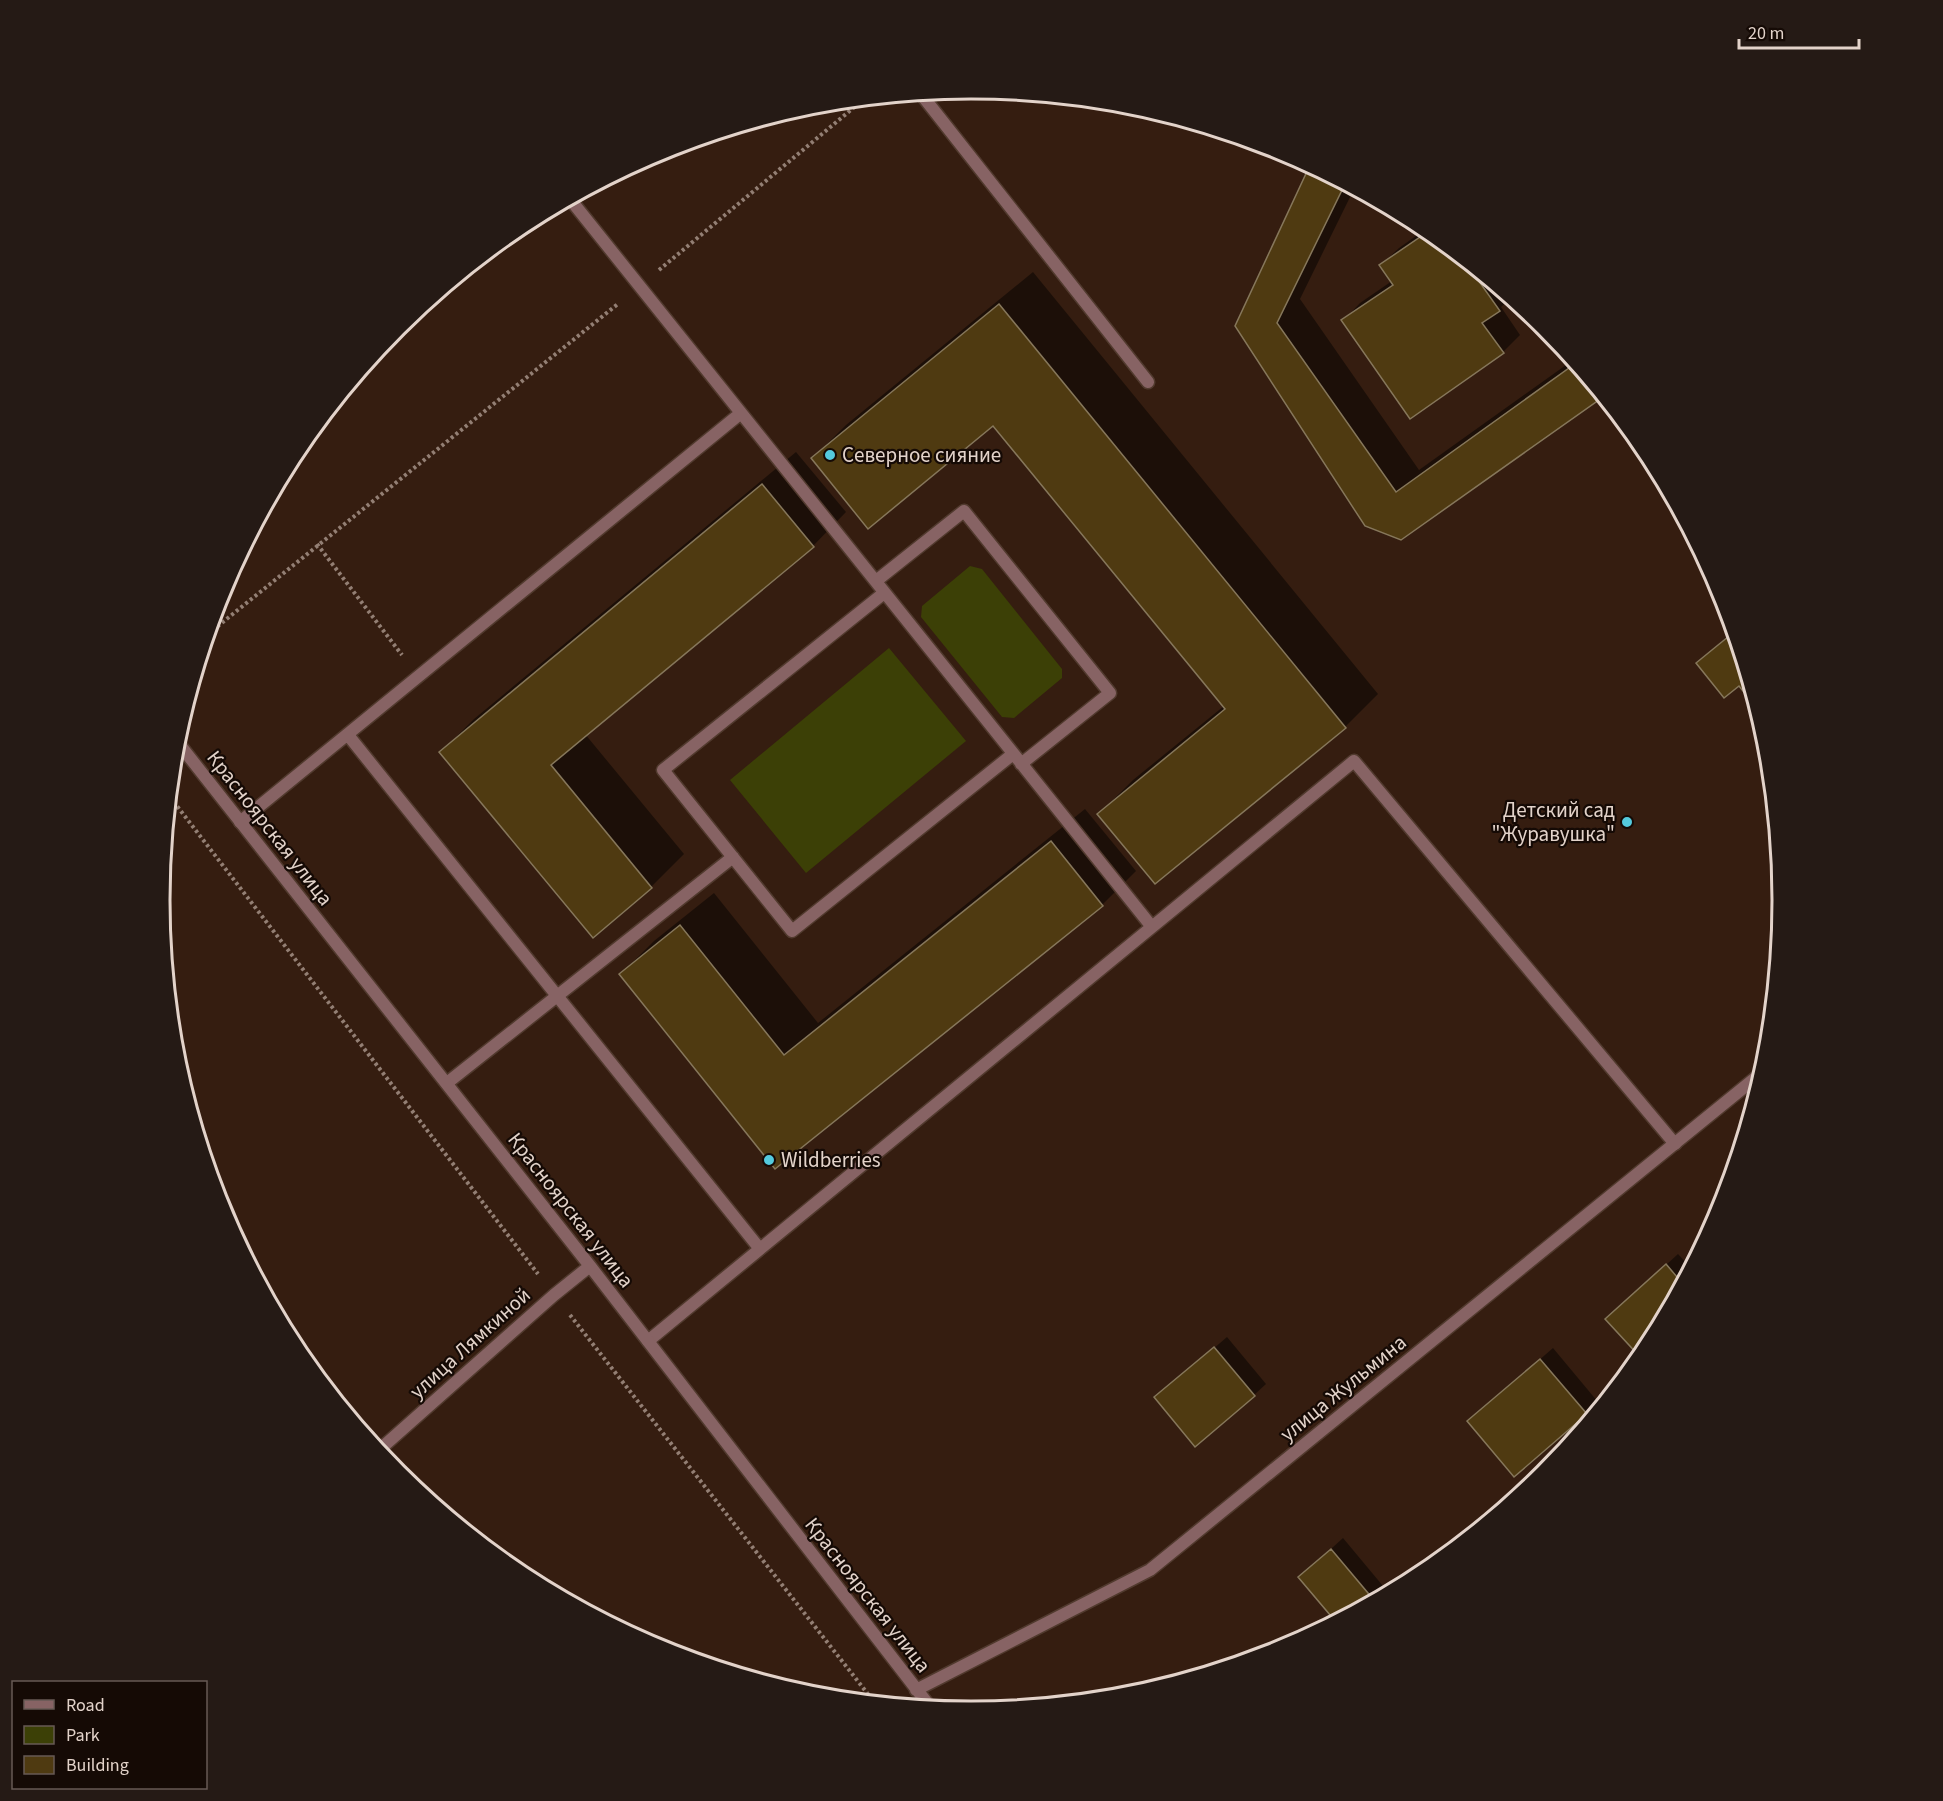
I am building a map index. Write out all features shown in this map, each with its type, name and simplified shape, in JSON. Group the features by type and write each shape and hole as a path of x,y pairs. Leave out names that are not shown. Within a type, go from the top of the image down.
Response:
{"street":[{"path":"927,101 1148,382"},
{"path":"574,204 1152,927"},
{"path":"240,822 741,413"},
{"path":"876,582 964,511 1110,693 1017,759 792,931 663,770 884,593"},
{"path":"348,735 760,1249"},
{"name":"Красноярская улица","path":"184,750 590,1266 925,1700"},
{"path":"648,1341 1354,761 1675,1144"},
{"path":"447,1083 733,857"},
{"name":"улица Жульмина","path":"916,1690 1149,1570 1752,1080"},
{"name":"улица Лямкиной","path":"384,1445 554,1295 590,1266"}],"path":[{"path":"220,624 639,286 853,108"},
{"path":"317,544 418,677"},
{"path":"176,805 554,1295 869,1695"}],"green space":[{"path":"970,566 982,569 1062,669 1062,678 1014,718 1002,717 921,617 922,606"},
{"path":"889,648 966,741 806,873 730,780"}],"building":[{"path":"1306,173 1342,190 1277,323 1396,492 1570,367 1597,401 1401,540 1365,526 1235,326"},
{"path":"1421,237 1479,281 1500,311 1482,323 1504,353 1410,419 1341,320 1393,285 1379,265"},
{"path":"999,304 1346,728 1155,884 1097,814 1225,709 993,426 868,529 811,458"},
{"path":"762,484 814,547 551,765 652,888 593,938 439,752"},
{"path":"1728,637 1747,695 1739,686 1724,698 1696,663"},
{"path":"1051,841 1103,906 775,1169 619,974 680,925 784,1055"},
{"path":"1666,1264 1678,1278 1634,1351 1605,1319"},
{"path":"1214,1347 1255,1396 1195,1447 1154,1397"},
{"path":"1540,1359 1587,1413 1514,1477 1467,1421"},
{"path":"1331,1549 1370,1596 1331,1616 1298,1577"}],"place":[{"name":"Северное сияние","path":"830,455"},
{"name":"Детский сад \"Журавушка\"","path":"1627,822"},
{"name":"Wildberries","path":"769,1160"}]}
